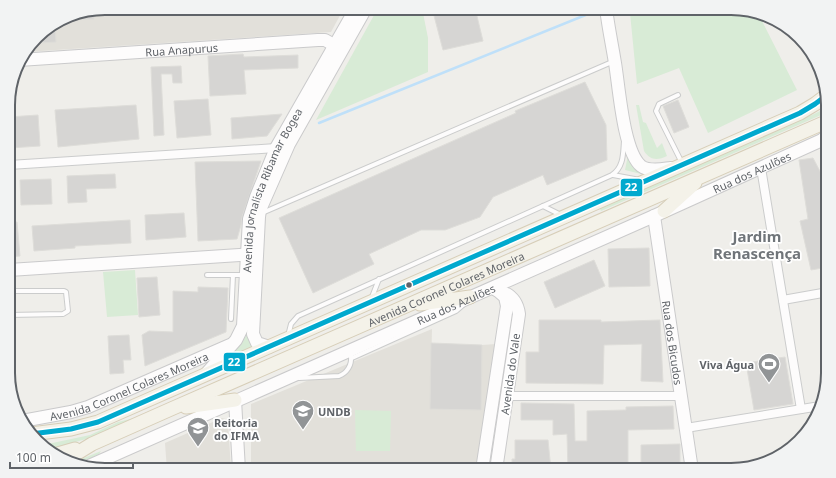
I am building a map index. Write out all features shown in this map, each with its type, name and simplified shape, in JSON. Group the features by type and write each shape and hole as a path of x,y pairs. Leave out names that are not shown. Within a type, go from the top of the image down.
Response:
{"main road":[{"name":"Avenida Jornalista Ribamar Bogea","path":"206,375 233,343 243,326 247,275 259,214 285,151 339,47 353,15"},
{"name":"Avenida Jornalista Ribamar Bogea","path":"269,348 257,343 253,334 251,212 276,148 339,47 361,15"},
{"path":"606,15 625,128 633,154 642,166 646,168 656,169 679,166"},
{"name":"Rua Anapurus","path":"27,59 318,40 325,40 339,47"},
{"name":"Avenida Coronel Colares Moreira","path":"38,433 71,429 98,422 800,113 821,100"},
{"name":"Avenida Coronel Colares Moreira","path":"72,457 92,444 821,124"},
{"name":"Rua dos Azulões","path":"97,462 286,378 350,354 470,297 492,290 821,140"},
{"path":"659,214 704,175"},
{"name":"Rua dos Bicudos","path":"659,214 681,396 691,463"},
{"path":"15,270 252,254"},
{"name":"Avenida do Vale","path":"492,290 503,291 512,296 517,304 519,314 497,463"},
{"name":"Avenida do Vale","path":"482,463 507,306 505,297 492,290"},
{"path":"404,306 470,297"},
{"name":"Avenida Coronel Colares Moreira","path":"28,420 71,412 88,407 233,343"},
{"path":"171,409 235,400 239,463"},
{"path":"485,447 503,423"},
{"path":"63,452 92,444"},
{"path":"67,455 92,444"}],"street":[{"path":"15,165 276,148"},
{"path":"761,168 801,409"},
{"path":"783,300 821,293"},
{"path":"507,396 681,396"},
{"path":"686,428 814,407"}],"lane":[{"path":"259,214 581,75 615,62"},
{"path":"678,95 659,104 656,111 679,166"},
{"path":"287,339 292,324 298,316 612,175 619,170 622,163 625,128"},
{"path":"612,175 645,181"},
{"path":"543,206 565,217"},
{"path":"207,275 247,275"},
{"path":"231,319 232,275"},
{"path":"370,303 379,279"},
{"path":"15,291 64,291 67,295 68,311 64,314 15,315"},
{"path":"286,378 339,376 347,372 350,366 350,354"}],"shaded area":[{"path":"99,15 340,15 331,32 33,51 46,37 60,27 81,18"},
{"path":"432,329 430,409 480,410 482,345 496,344 480,463 251,463 251,404"},
{"name":"Reitoria do IFMA","path":"222,418 226,419 228,423 231,463 166,463 165,443"}],"green space":[{"path":"374,15 423,15 428,38 428,72 316,120"},
{"path":"630,15 731,15 755,18 762,20 797,90 708,133 679,68 637,84"},
{"path":"636,105 639,105 643,122 646,123 657,148 662,143 667,156 660,159 654,159 644,151"},
{"path":"821,110 821,115 601,211 599,207"},
{"path":"627,153 646,172 645,175 625,170"},
{"path":"135,270 138,315 107,317 103,272"},
{"path":"249,328 256,348 222,363 246,336"},
{"path":"355,410 391,411 390,451 356,451"},
{"path":"134,418 93,437 55,448 49,444 90,435 118,422"},
{"path":"101,451 99,454 85,461 80,460"}],"building":[{"path":"434,15 477,15 483,41 443,50"},
{"path":"94,16 94,19 77,20"},
{"path":"55,30 56,42 40,43"},
{"path":"243,54 244,57 298,55 298,68 244,70 246,94 210,96 208,56"},
{"path":"181,66 182,83 173,83 172,74 161,74 164,135 154,136 151,67"},
{"path":"585,82 606,125 607,160 547,185 543,175 493,197 480,217 445,230 421,230 369,254 374,264 313,293 279,218 516,113 515,111"},
{"path":"208,99 211,135 177,138 174,101"},
{"path":"678,100 689,127 674,133 663,106"},
{"path":"136,105 139,139 58,147 55,110"},
{"path":"282,114 267,136 232,139 231,118"},
{"path":"38,115 40,146 15,148 15,117"},
{"path":"813,158 821,173 821,268 811,270 800,221 808,219 799,160"},
{"path":"261,161 242,217 237,239 198,241 195,162"},
{"path":"115,174 116,188 86,189 87,202 68,203 67,176"},
{"path":"51,179 52,204 21,205 20,180"},
{"path":"184,213 186,237 146,240 145,215"},
{"path":"130,220 131,243 75,246 75,248 34,251 32,226"},
{"path":"15,222 17,222 20,256 15,256"},
{"path":"649,248 650,286 609,287 608,249"},
{"path":"594,260 605,286 555,308 544,282"},
{"path":"157,277 160,315 139,317 137,278"},
{"path":"198,287 228,288 226,332 145,366 142,335 149,331 173,332 173,291 198,292"},
{"path":"539,320 601,320 601,322 660,320 663,382 641,381 642,344 604,345 603,384 526,383 526,352 539,352"},
{"path":"129,335 131,360 123,360 124,373 110,374 108,336"},
{"path":"431,343 482,345 481,410 430,409"},
{"name":"Viva Água","path":"785,357 793,404 754,410 746,363"},
{"path":"521,403 574,404 575,441 587,441 587,411 626,410 626,407 673,406 674,429 628,430 628,463 568,463 567,434 553,435 553,420 521,420"},
{"path":"515,440 548,440 550,463 512,463 512,459 515,459"},
{"path":"680,444 680,463 641,463 641,445"}],"waterway":[{"path":"319,123 586,15"}],"transit line":[{"name":"22","path":"38,433 71,429 98,422 800,113 821,100"}],"place":[{"name":"Viva Água","path":"769,384"},
{"name":"UNDB","path":"303,430"},
{"name":"Reitoria do IFMA","path":"198,448"}],"district":[{"name":"Jardim Renascença","path":"757,244"}]}
